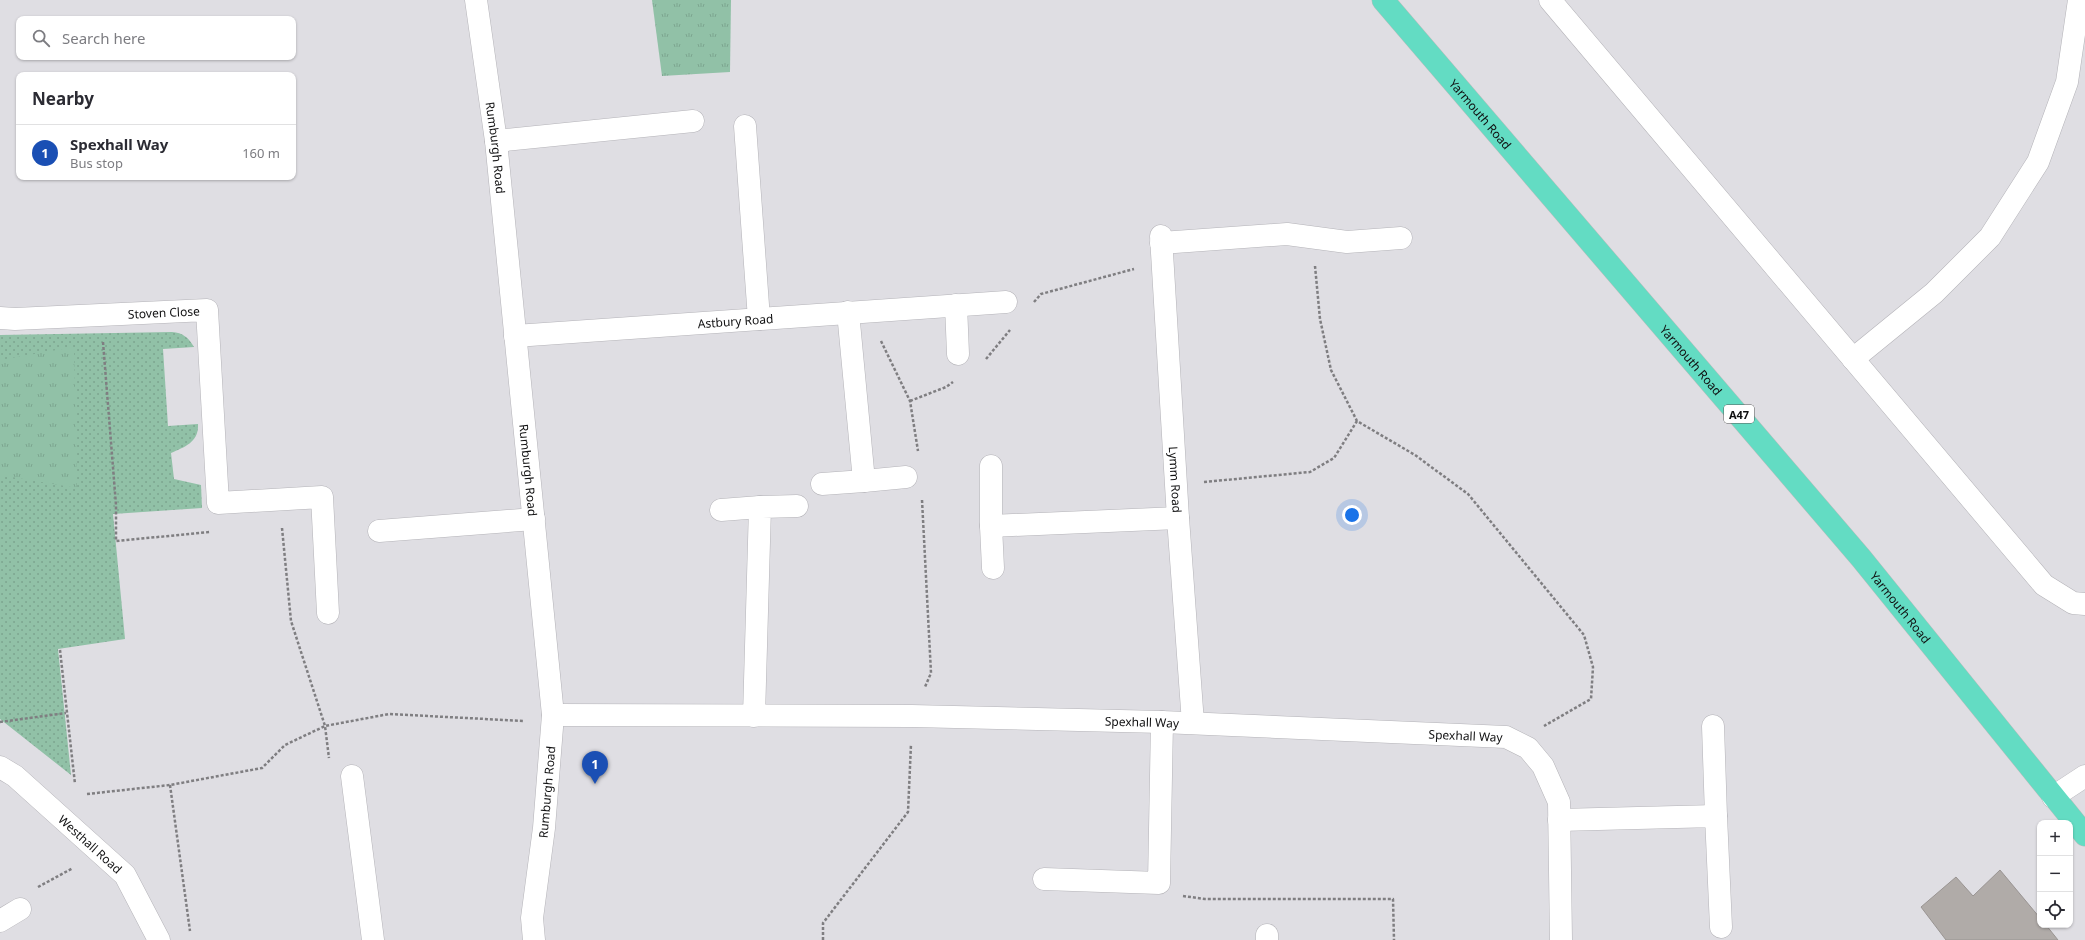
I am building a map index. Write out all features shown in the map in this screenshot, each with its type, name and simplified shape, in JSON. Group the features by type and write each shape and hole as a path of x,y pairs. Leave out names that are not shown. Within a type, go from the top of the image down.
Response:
{"highway":[{"name":"Yarmouth Road","path":"1383,0 1862,558 2085,835"}],"street":[{"name":"Rumburgh Road","path":"476,0 496,141 553,719 544,828 532,918 534,940"},
{"path":"1550,0 2044,585 2073,603 2085,604"},
{"path":"1853,359 1934,293 1990,237 2038,162 2067,82 2079,0"},
{"path":"496,141 694,121"},
{"path":"745,126 759,319"},
{"path":"1162,248 1287,234 1313,236 1347,242 1401,238"},
{"name":"Lymm Road","path":"1162,248 1175,484 1193,723"},
{"name":"Astbury Road","path":"515,336 1006,302"},
{"path":"956,305 958,354"},
{"name":"Stoven Close","path":"0,318 15,319 207,310 218,503 322,497 328,613"},
{"path":"857,312 864,481"},
{"path":"991,466 993,568"},
{"path":"822,484 906,477"},
{"path":"722,510 798,506"},
{"path":"754,716 760,507"},
{"path":"991,526 1178,518"},
{"path":"379,531 534,519"},
{"name":"Spexhall Way","path":"553,719 754,716 912,716 1193,723 1506,737 1528,748 1543,766 1559,802 1561,940"},
{"path":"1044,879 1159,883 1162,722"},
{"path":"1713,726 1721,927"},
{"name":"Westhall Road","path":"0,767 15,776 124,875 159,940"},
{"path":"352,776 373,940"},
{"path":"2053,797 2085,776"},
{"path":"1559,820 1716,816"},
{"path":"0,921 20,909"}],"path":[{"path":"1313,236 1320,319 1331,370 1357,421 1415,455 1468,494 1584,635 1593,667 1591,699 1540,727 1528,748"},
{"path":"1031,306 1041,294 1117,272 1162,248"},
{"path":"857,312 910,401 918,453"},
{"path":"101,315 116,505 116,540 211,532"},
{"path":"985,361 1015,324"},
{"path":"910,401 946,387 959,378"},
{"path":"1175,484 1310,472 1334,458 1357,421"},
{"path":"823,940 823,923 908,812 912,716 931,673 922,499"},
{"path":"282,525 291,621 325,726 331,768 352,776"},
{"path":"60,650 75,784"},
{"path":"0,722 66,713"},
{"path":"87,794 170,785 262,768 285,745 325,726 388,714 553,719"},
{"path":"170,785 190,932"},
{"path":"1159,883 1171,894 1205,899 1393,899 1394,940"}],"green space":[{"path":"652,0 731,0 730,72 662,76"},
{"path":"172,332 185,336 194,347 163,349 168,426 198,424 198,430 194,440 186,446 171,453 174,479 201,485 202,508 113,514 125,639 58,649 71,775 0,719 0,335"},
{"path":"74,347 77,488 0,475 0,360"}],"building":[{"path":"2000,870 2037,914 2037,928 2048,928 2058,940 1946,940 1921,907 1956,877 1973,896"}],"place":[{"name":"Spexhall Way","path":"595,784"}]}
